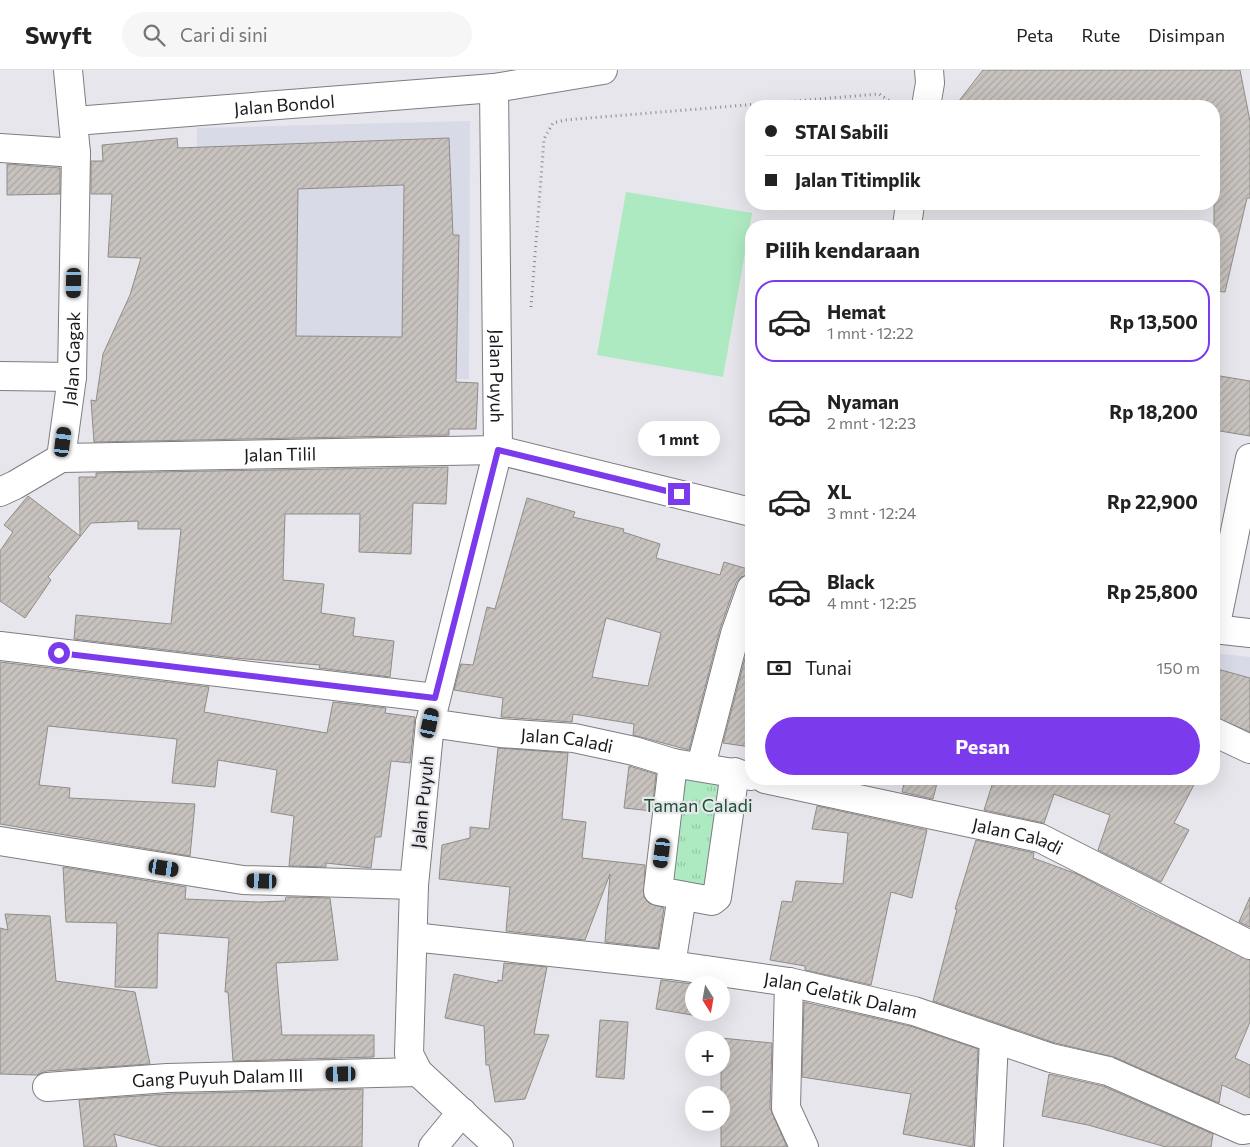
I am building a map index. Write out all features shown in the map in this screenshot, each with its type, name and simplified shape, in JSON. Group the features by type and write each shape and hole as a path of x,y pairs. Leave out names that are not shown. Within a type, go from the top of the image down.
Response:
{"street":[{"name":"Jalan Gagak","path":"61,458 72,376 76,153 68,70"},
{"name":"Jalan Bondol","path":"74,121 494,88 603,70"},
{"path":"927,100 930,83 929,70"},
{"name":"Jalan Puyuh","path":"418,1072 409,1054 414,885 432,711 498,450 494,88"},
{"path":"0,148 76,153"},
{"path":"0,376 72,376"},
{"name":"Jalan Tilil","path":"61,458 498,450 745,511"},
{"path":"0,492 15,486 61,458"},
{"path":"1220,600 1250,458"},
{"path":"701,766 735,634 745,606"},
{"path":"1220,630 1250,633"},
{"name":"Jalan Caladi","path":"0,646 432,711 500,733 574,738 634,751 673,762 743,774"},
{"path":"1220,735 1250,749"},
{"path":"673,762 659,893 712,901 717,897 743,774"},
{"name":"Jalan Caladi","path":"793,785 1040,838 1250,945"},
{"path":"0,841 243,880 414,885"},
{"path":"671,965 682,896"},
{"name":"Jalan Gelatik Dalam","path":"412,937 671,965 789,982 914,1011 1051,1058 1108,1071 1242,1130 1250,1129"},
{"path":"789,982 786,1108 804,1147"},
{"path":"990,1147 994,1040"},
{"path":"418,1072 499,1147"},
{"name":"Gang Puyuh Dalam III","path":"47,1087 167,1078 418,1072"},
{"path":"433,1147 462,1112"}],"path":[{"path":"807,100 879,94 890,100"},
{"path":"531,315 544,138 553,123 565,120 745,105"}],"shaded area":[{"path":"470,121 469,379 436,379 433,436 196,436 197,128"},
{"path":"1220,654 1250,657 1250,744 1220,730"}],"green space":[{"path":"626,192 752,213 751,220 745,220 745,253 723,377 597,355"},
{"name":"Taman Caladi","path":"675,766 731,777 709,897 661,890"}],"building":[{"path":"983,70 1240,70 1250,121 1250,198 1247,198 1225,292 1220,292 1220,220 1214,220 1214,210 1220,210 1220,100 960,100"},
{"path":"177,138 178,148 449,138 453,235 459,235 456,382 478,383 476,429 449,429 449,435 94,442 91,400 96,401 103,354 130,295 141,258 108,257 112,194 91,194 91,161 103,161 102,145","holes":["404,185 402,337 296,336 298,189"]},
{"path":"7,164 60,168 60,194 7,195"},
{"path":"1220,376 1250,381 1250,436 1220,431"},
{"path":"448,467 446,504 413,503 411,554 359,552 360,514 285,514 283,580 324,584 321,613 355,618 353,636 394,641 390,677 319,668 320,665 234,658 74,639 76,615 171,624 181,529 138,529 138,521 91,523 48,577 51,580 25,618 0,601 0,551 13,532 4,525 28,496 80,536 79,477 96,477 96,473"},
{"path":"527,498 575,512 573,517 624,529 623,532 660,544 656,558 720,575 724,562 745,568 745,576 741,577 736,583 720,629 689,750 633,735 634,724 573,714 572,722 501,717 503,698 454,690 461,664 473,665 487,607 495,609","holes":["606,618 661,633 648,686 592,677"]},
{"path":"745,658 745,746 723,743"},
{"path":"0,662 209,687 204,712 327,733 333,702 386,708 385,713 415,717 410,763 391,761 381,837 375,837 371,868 326,863 326,867 289,866 294,816 271,812 277,770 218,760 215,787 172,783 177,739 48,726 39,785 70,788 69,798 195,804 190,856 0,824"},
{"path":"1220,670 1250,678 1250,732 1220,720"},
{"path":"498,748 568,753 562,819 586,822 582,858 645,865 644,897 649,903 664,908 658,948 605,942 610,874 585,940 506,931 510,887 439,879 442,845 470,838 470,827 489,829"},
{"path":"629,766 656,774 652,811 624,808"},
{"path":"904,785 936,785 933,799 902,792"},
{"path":"992,785 1194,785 1174,823 1189,830 1161,882 1098,850 1110,815 1054,794 1044,823 984,810"},
{"path":"817,806 927,830 912,898 891,892 871,985 805,970 805,966 770,960 782,901 792,902 796,881 843,884 848,833 812,829"},
{"path":"976,840 1034,853 1033,858 1077,874 1145,910 1250,960 1250,1022 1235,1058 1250,1065 1250,1098 1222,1085 1219,1103 1114,1057 1055,1043 933,1001 957,909 955,909"},
{"path":"63,867 186,887 185,899 259,902 285,901 286,897 330,898 338,960 276,963 282,1035 374,1035 374,1057 233,1061 228,992 225,992 229,938 158,933 157,988 115,987 117,923 66,922"},
{"path":"1250,897 1250,927 1239,922"},
{"path":"5,914 50,916 56,981 135,992 150,1064 46,1071 37,1075 0,1074 0,928 8,930"},
{"path":"504,963 547,967 534,1034 549,1035 525,1099 495,1102 489,1065 486,1065 484,1026 445,1018 454,974 498,983 498,980 502,981"},
{"path":"661,980 685,983 685,1014 656,1009"},
{"path":"804,1002 910,1026 978,1049 973,1147 903,1134 911,1094 802,1077"},
{"path":"600,1020 628,1022 624,1079 596,1077"},
{"path":"730,1039 772,1043 770,1108 787,1147 721,1147 721,1131 730,1131 730,1086 721,1086 721,1076 730,1076"},
{"path":"1049,1074 1103,1086 1213,1134 1211,1147 1166,1147 1088,1125 1042,1116"},
{"path":"363,1089 362,1147 161,1147 114,1134 117,1147 84,1147 79,1100 168,1094"}],"route":[{"path":"59,653 435,698 498,450 679,494"}]}
